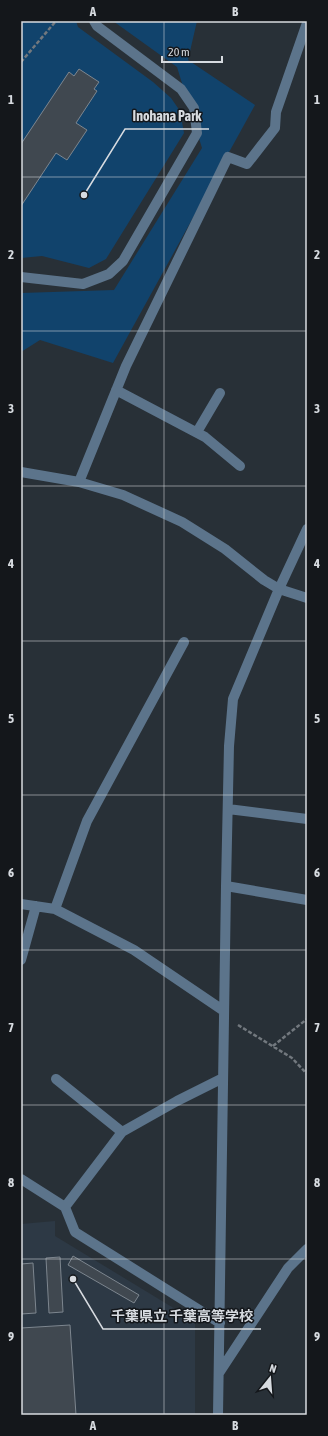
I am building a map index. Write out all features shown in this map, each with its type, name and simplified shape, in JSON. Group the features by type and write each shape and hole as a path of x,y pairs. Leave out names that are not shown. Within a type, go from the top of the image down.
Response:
{"street":[{"path":"21,277 83,284 109,274 123,261 197,133 194,108 181,89 97,26 94,21"},
{"path":"79,482 116,390 228,157 247,164 275,128 276,112 307,23"},
{"path":"116,390 197,432 240,466"},
{"path":"197,432 220,393"},
{"path":"21,472 79,482 123,495 182,522 225,549 264,580 279,589 307,598"},
{"path":"218,1415 226,886 230,746 233,699 279,589 307,529"},
{"path":"55,909 87,821 184,642"},
{"path":"228,809 307,819"},
{"path":"226,886 307,900"},
{"path":"21,904 55,909 134,950 224,1013"},
{"path":"21,960 36,906"},
{"path":"65,1207 122,1132 177,1101 223,1078"},
{"path":"56,1079 122,1132"},
{"path":"21,1179 65,1207 75,1232 220,1323"},
{"path":"219,1373 288,1268 307,1249"}],"path":[{"path":"21,62 56,21"},
{"path":"224,1013 292,1058 307,1074"},
{"path":"273,1046 307,1019"}],"shaded area":[{"path":"21,21 76,21 78,27 153,82 171,98 180,111 184,133 106,259 89,268 42,256 21,258"},
{"path":"113,21 197,21 188,60 255,105 113,363 40,340 21,352 21,293 114,290 202,148 177,67"},
{"path":"55,1221 55,1236 195,1321 195,1415 21,1415 21,1224"}],"building":[{"path":"79,69 99,82 94,89 97,91 76,123 87,130 67,160 56,153 21,206 21,144 69,72 74,76"},
{"path":"73,1256 139,1295 134,1303 68,1265"},
{"path":"60,1257 63,1312 49,1313 46,1258"},
{"path":"33,1263 36,1313 21,1314 21,1264"},
{"path":"70,1325 76,1415 21,1415 21,1328"}],"place":[{"name":"Inohana Park","path":"84,195"},
{"name":"千葉県立 千葉高等学校","path":"73,1279"}]}
